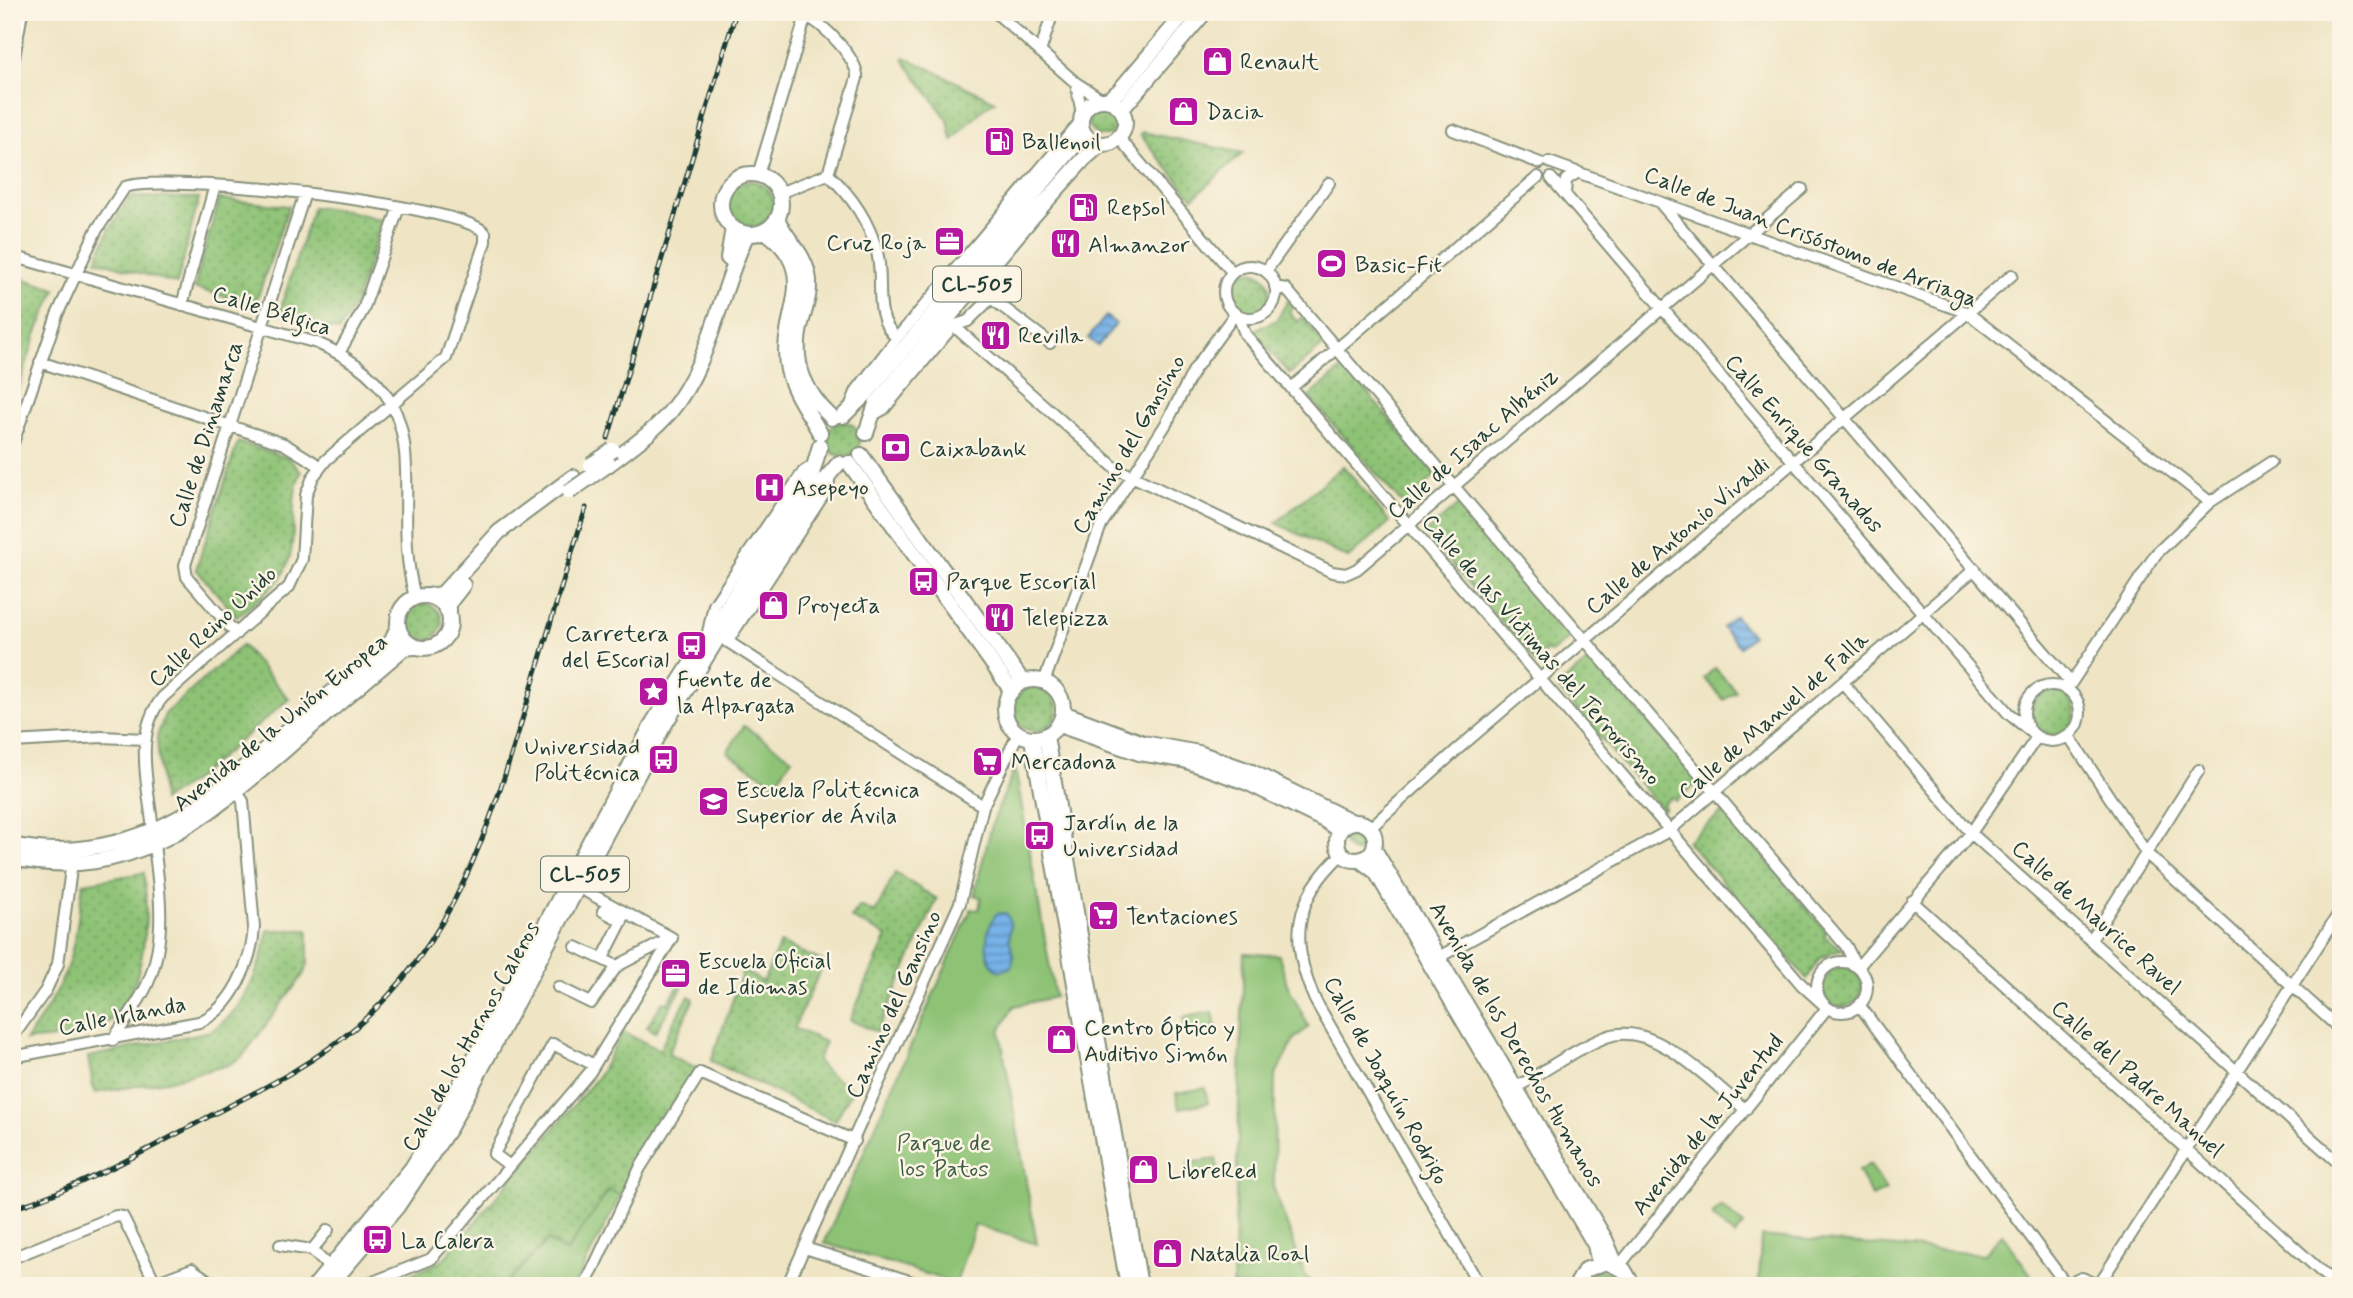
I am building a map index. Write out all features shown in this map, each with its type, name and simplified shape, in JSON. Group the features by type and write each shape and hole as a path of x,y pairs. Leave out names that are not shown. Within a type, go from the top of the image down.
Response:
{"main road":[{"name":"CL-505","path":"820,439 1074,146 1090,104 1118,92 1186,12"},
{"path":"1122,109 1205,12"},
{"path":"1104,99 1122,109 1126,122 1119,138"},
{"path":"1082,122 1090,140 1101,144"},
{"name":"CL-505","path":"845,463 866,444 870,417 876,404 950,323 1074,169 1101,144 1119,138"},
{"path":"765,231 778,219 781,206 779,193 774,185 758,175 740,176 726,187 721,205 723,214 740,231 765,231 786,250 793,265 797,299 786,346 788,370 827,457 845,463 1018,686"},
{"path":"778,219 804,260 808,279 808,302 797,348 804,387 841,414 857,420 866,433"},
{"path":"571,485 511,521 442,594 422,597 401,609 398,626 403,638 414,647 429,648 442,642 450,629 449,614 453,596 505,538 571,485 644,438 670,412 701,362 740,231"},
{"name":"Calle de los Hornos Caleros","path":"326,1281 421,1175 450,1127 663,727 811,477 817,463 820,439"},
{"name":"Calle de los Hornos Caleros","path":"326,1281 388,1200 440,1122 654,722 845,463"},
{"path":"422,597 441,602 449,614"},
{"name":"Avenida de la Unión Europea","path":"12,845 55,849 88,848 153,838 211,796 392,641 398,626"},
{"name":"Avenida de la Unión Europea","path":"12,858 72,862 116,856 202,819 404,648 414,647"},
{"path":"1018,686 1044,682 1059,694 1061,719"},
{"path":"1018,686 1006,713 1032,736 1140,1286"},
{"path":"1032,736 1061,719 1143,743 1199,753 1252,772 1370,828 1376,838 1374,849 1360,860 1342,854 1337,843 1340,831 1353,822"},
{"path":"1061,719 1139,753 1184,760 1248,783 1340,831"},
{"path":"1032,736 1128,1286"},
{"name":"Avenida de los Derechos Humanos","path":"1374,849 1517,1087 1605,1239 1617,1265 1629,1275 1633,1286"},
{"name":"Avenida de los Derechos Humanos","path":"1360,860 1376,872 1595,1245 1599,1263"},
{"path":"1576,1286 1585,1270 1599,1263 1617,1265"}],"street":[{"path":"12,69 15,34 22,12"},
{"path":"995,12 1076,83 1104,99"},
{"path":"1040,52 1053,12"},
{"path":"758,175 806,14 824,26 858,73 828,174"},
{"path":"841,414 897,338 1082,122 1076,83"},
{"name":"Calle de Juan Crisóstomo de Arriaga","path":"1453,130 1578,172 1968,313 2210,502"},
{"path":"1119,138 1233,272"},
{"path":"1291,388 1538,177 1551,178 1555,170 1545,162 1536,170 1538,177"},
{"path":"1565,194 1566,180 1578,172"},
{"path":"779,193 828,174"},
{"path":"828,174 854,201 867,224 877,252 882,320 897,338"},
{"name":"Calle Enrique Granados","path":"1551,178 2008,713 2033,734"},
{"path":"1266,271 1329,183"},
{"path":"182,305 215,186"},
{"path":"13,441 40,362 76,275 96,231 125,187 215,186 351,198 399,207 363,310 339,353"},
{"name":"Calle de Isaac Albéniz","path":"950,323 1115,468 1332,572 1346,574 1357,569 1802,189"},
{"name":"Calle de Dinamarca","path":"236,634 184,570 305,193"},
{"name":"Calle Enrique Granados","path":"1659,201 1975,569 2069,686"},
{"name":"Calle Reino Unido","path":"113,1040 148,983 157,950 160,914 145,739 149,719 158,704 283,594 295,577 302,559 306,495 320,466 446,358 486,237 478,227 399,207"},
{"name":"Calle Bélgica","path":"12,256 339,353 365,371 392,403 405,443 406,558 422,597"},
{"path":"1249,266 1266,271 1275,287 1274,301 1265,313 1252,318 1236,315 1224,297 1225,284 1233,272 1249,266"},
{"name":"Calle de Antonio Vivaldi","path":"1370,828 1585,640 2012,275"},
{"name":"Calle de las Víctimas del Terrorismo","path":"1275,287 1286,289 1846,946 1857,967"},
{"path":"950,323 968,321 990,298 1050,343"},
{"name":"Calle de las Víctimas del Terrorismo","path":"1236,315 1245,334 1291,388 1802,985 1825,1006"},
{"name":"Camino del Gansino","path":"1044,682 1093,543 1166,424 1194,370 1236,315"},
{"path":"40,362 293,447 320,466"},
{"path":"2069,686 2156,554 2210,502 2271,462"},
{"name":"Calle de Manuel de Falla","path":"1439,957 1670,830 1975,569"},
{"path":"718,638 983,806"},
{"name":"Calle de Maurice Ravel","path":"1843,683 1971,833 2341,1165"},
{"path":"2050,684 2069,686 2081,712 2080,721 2069,736 2053,741 2033,734 2024,715 2028,698 2034,691 2050,684"},
{"path":"1857,967 1971,833 2033,734"},
{"name":"Camino del Gansino","path":"787,1286 855,1141 960,903 983,806 1032,736"},
{"path":"2069,736 2147,854 2341,1030"},
{"path":"12,742 102,737 145,739"},
{"path":"2091,940 2199,770"},
{"name":"Calle Irlanda","path":"12,1057 113,1040 207,1019 228,998 241,975 251,948 254,927 243,801 236,791"},
{"name":"Calle de Joaquín Rodrigo","path":"1342,854 1312,886 1302,912 1298,939 1303,972 1315,1000 1480,1286"},
{"path":"12,1038 46,990 58,964 72,862"},
{"path":"578,887 672,938"},
{"name":"Calle del Padre Manuel","path":"1912,901 2337,1286"},
{"path":"1860,1006 2063,1284 2082,1278 2100,1285 2341,910"},
{"path":"603,911 622,921 603,958"},
{"path":"558,987 591,1003 617,966 672,938"},
{"path":"363,1286 430,1259 594,1065 672,938"},
{"path":"576,947 617,966"},
{"path":"1835,963 1857,967 1867,982 1865,999 1860,1006 1840,1013 1825,1006 1817,985 1822,971 1835,963"},
{"name":"Avenida de la Juventud","path":"1617,1265 1746,1110 1825,1006"},
{"path":"1517,1087 1605,1037 1640,1034 1657,1041 1746,1110"},
{"path":"510,1166 494,1154 553,1044 594,1065"},
{"path":"584,1286 640,1168 701,1073 855,1141"},
{"path":"12,1258 116,1216 123,1217 151,1284 172,1282 192,1269 216,1286"},
{"path":"313,1250 328,1230"},
{"path":"280,1245 313,1250"},
{"path":"805,1248 925,1286"},
{"path":"313,1250 326,1281"}],"green space":[{"path":"905,57 995,101 983,109 952,141 948,120 903,59"},
{"path":"1103,106 1109,107 1117,115 1117,127 1109,135 1103,136 1097,135 1089,127 1088,121 1089,115 1097,107"},
{"path":"1142,132 1243,153 1193,198 1140,135"},
{"path":"750,181 766,188 773,204 766,220 750,227 734,220 727,204 734,188"},
{"path":"130,197 199,198 177,284 96,260 110,228"},
{"path":"219,199 289,206 255,305 194,288"},
{"path":"313,207 344,210 383,220 355,304 339,331 279,313"},
{"path":"1249,271 1264,277 1270,292 1264,307 1249,313 1234,307 1228,292 1234,277"},
{"path":"12,275 56,289 37,332 12,408"},
{"path":"1288,300 1294,307 1289,311 1297,322 1303,317 1324,345 1290,374 1252,331 1277,320"},
{"path":"1345,366 1441,481 1435,476 1422,488 1426,493 1407,509 1309,397"},
{"path":"843,422 855,427 860,439 855,451 843,456 831,451 826,439 831,427"},
{"path":"238,442 289,458 301,472 294,498 293,539 287,565 271,588 237,617 196,569"},
{"path":"1343,466 1390,522 1348,558 1276,523"},
{"path":"1461,503 1573,635 1551,653 1547,650 1538,658 1540,662 1537,664 1425,533"},
{"path":"424,604 437,609 442,622 437,635 424,640 411,635 406,622 411,609"},
{"path":"242,645 289,699 194,780 162,801 157,737 165,714"},
{"path":"1593,657 1698,782 1675,801 1672,797 1663,804 1665,808 1662,810 1557,687"},
{"path":"1715,668 1736,691 1724,700 1704,678"},
{"path":"1035,687 1050,694 1057,709 1050,724 1035,731 1020,724 1013,709 1020,694"},
{"path":"2053,691 2068,698 2075,713 2068,728 2053,735 2038,728 2031,713 2038,698"},
{"path":"744,726 792,758 775,784 727,752"},
{"name":"Parque de los Patos","path":"1015,767 1055,997 1014,1006 1000,1031 1037,1244 975,1225 956,1283 824,1243 971,909 979,910 981,897 974,895 992,824"},
{"path":"1724,811 1827,932 1824,936 1842,949 1819,959 1807,979 1687,841"},
{"path":"1356,828 1364,832 1368,840 1364,848 1356,852 1348,848 1344,840 1348,832"},
{"path":"144,873 146,914 141,960 135,983 125,1003 112,1019 95,1030 70,1037 25,1041 52,1001 67,967 83,883"},
{"path":"895,873 937,899 877,1032 850,1020 887,936 851,918 860,906 875,913"},
{"path":"268,930 308,930 308,964 303,975 242,1057 228,1065 166,1081 94,1093 88,1057 211,1031 223,1022 250,987"},
{"path":"780,943 824,962 794,1028 825,1042 817,1061 828,1073 853,1089 835,1121 711,1061 743,971 763,982"},
{"path":"1244,953 1279,955 1287,984 1309,1027 1295,1038 1275,1076 1274,1189 1306,1277 1317,1286 1233,1286"},
{"path":"1842,967 1850,968 1856,973 1861,979 1861,995 1856,1001 1850,1006 1842,1007 1834,1006 1828,1001 1823,995 1822,987 1823,979 1828,973 1834,968"},
{"path":"682,981 685,983 655,1032 647,1027 663,1001 667,1004"},
{"path":"689,996 694,999 668,1054 697,1068 640,1155 621,1195 609,1191 566,1252 548,1240 504,1286 382,1286 442,1261 597,1078 623,1032 660,1050"},
{"path":"1213,1012 1216,1028 1186,1033 1183,1017"},
{"path":"1205,1088 1208,1103 1179,1108 1176,1093"},
{"path":"1216,1159 1219,1172 1191,1177 1188,1163"},
{"path":"1870,1164 1886,1190 1872,1197 1858,1171"},
{"path":"609,1190 621,1195 574,1286 504,1286 548,1240 566,1252"},
{"path":"1721,1206 1744,1225 1734,1236 1712,1216"},
{"path":"2002,1234 2039,1286 1860,1286 1861,1279 1853,1279 1852,1286 1759,1282 1761,1236 1984,1254"},
{"path":"1599,1270 1611,1273 1621,1286 1582,1286 1586,1277"}],"water":[{"path":"1106,316 1116,324 1098,346 1088,338"},
{"path":"1735,616 1752,636 1740,647 1722,627"},
{"path":"1006,913 1010,924 1013,960 1010,968 999,971 989,960 987,936 996,914"}],"railway":[{"path":"608,438 736,12"},
{"path":"12,1209 112,1168 285,1076 339,1041 390,994 443,921 482,840 512,754 586,508"}],"place":[{"name":"Renault","path":"1217,61"},
{"name":"Dacia","path":"1183,111"},
{"name":"Ballenoil","path":"999,141"},
{"name":"Repsol","path":"1084,207"},
{"name":"Cruz Roja","path":"949,242"},
{"name":"Almanzor","path":"1065,244"},
{"name":"Basic-Fit","path":"1332,264"},
{"name":"Revilla","path":"995,335"},
{"name":"Caixabank","path":"896,448"},
{"name":"Asepeyo","path":"769,487"},
{"name":"Parque Escorial","path":"923,581"},
{"name":"Proyecta","path":"774,605"},
{"name":"Telepizza","path":"999,617"},
{"name":"Carretera del Escorial","path":"692,646"},
{"name":"Fuente de la Alpargata","path":"654,692"},
{"name":"Universidad Politécnica","path":"663,759"},
{"name":"Mercadona","path":"988,761"},
{"name":"Escuela Politécnica Superior de Ávila","path":"713,802"},
{"name":"Jardín de la Universidad","path":"1040,835"},
{"name":"Tentaciones","path":"1103,916"},
{"name":"Escuela Oficial de Idiomas","path":"675,973"},
{"name":"Centro Óptico y Auditivo Simón","path":"1061,1040"},
{"name":"LibreRed","path":"1144,1170"},
{"name":"La Calera","path":"378,1240"},
{"name":"Natalia Roal","path":"1167,1253"}]}
